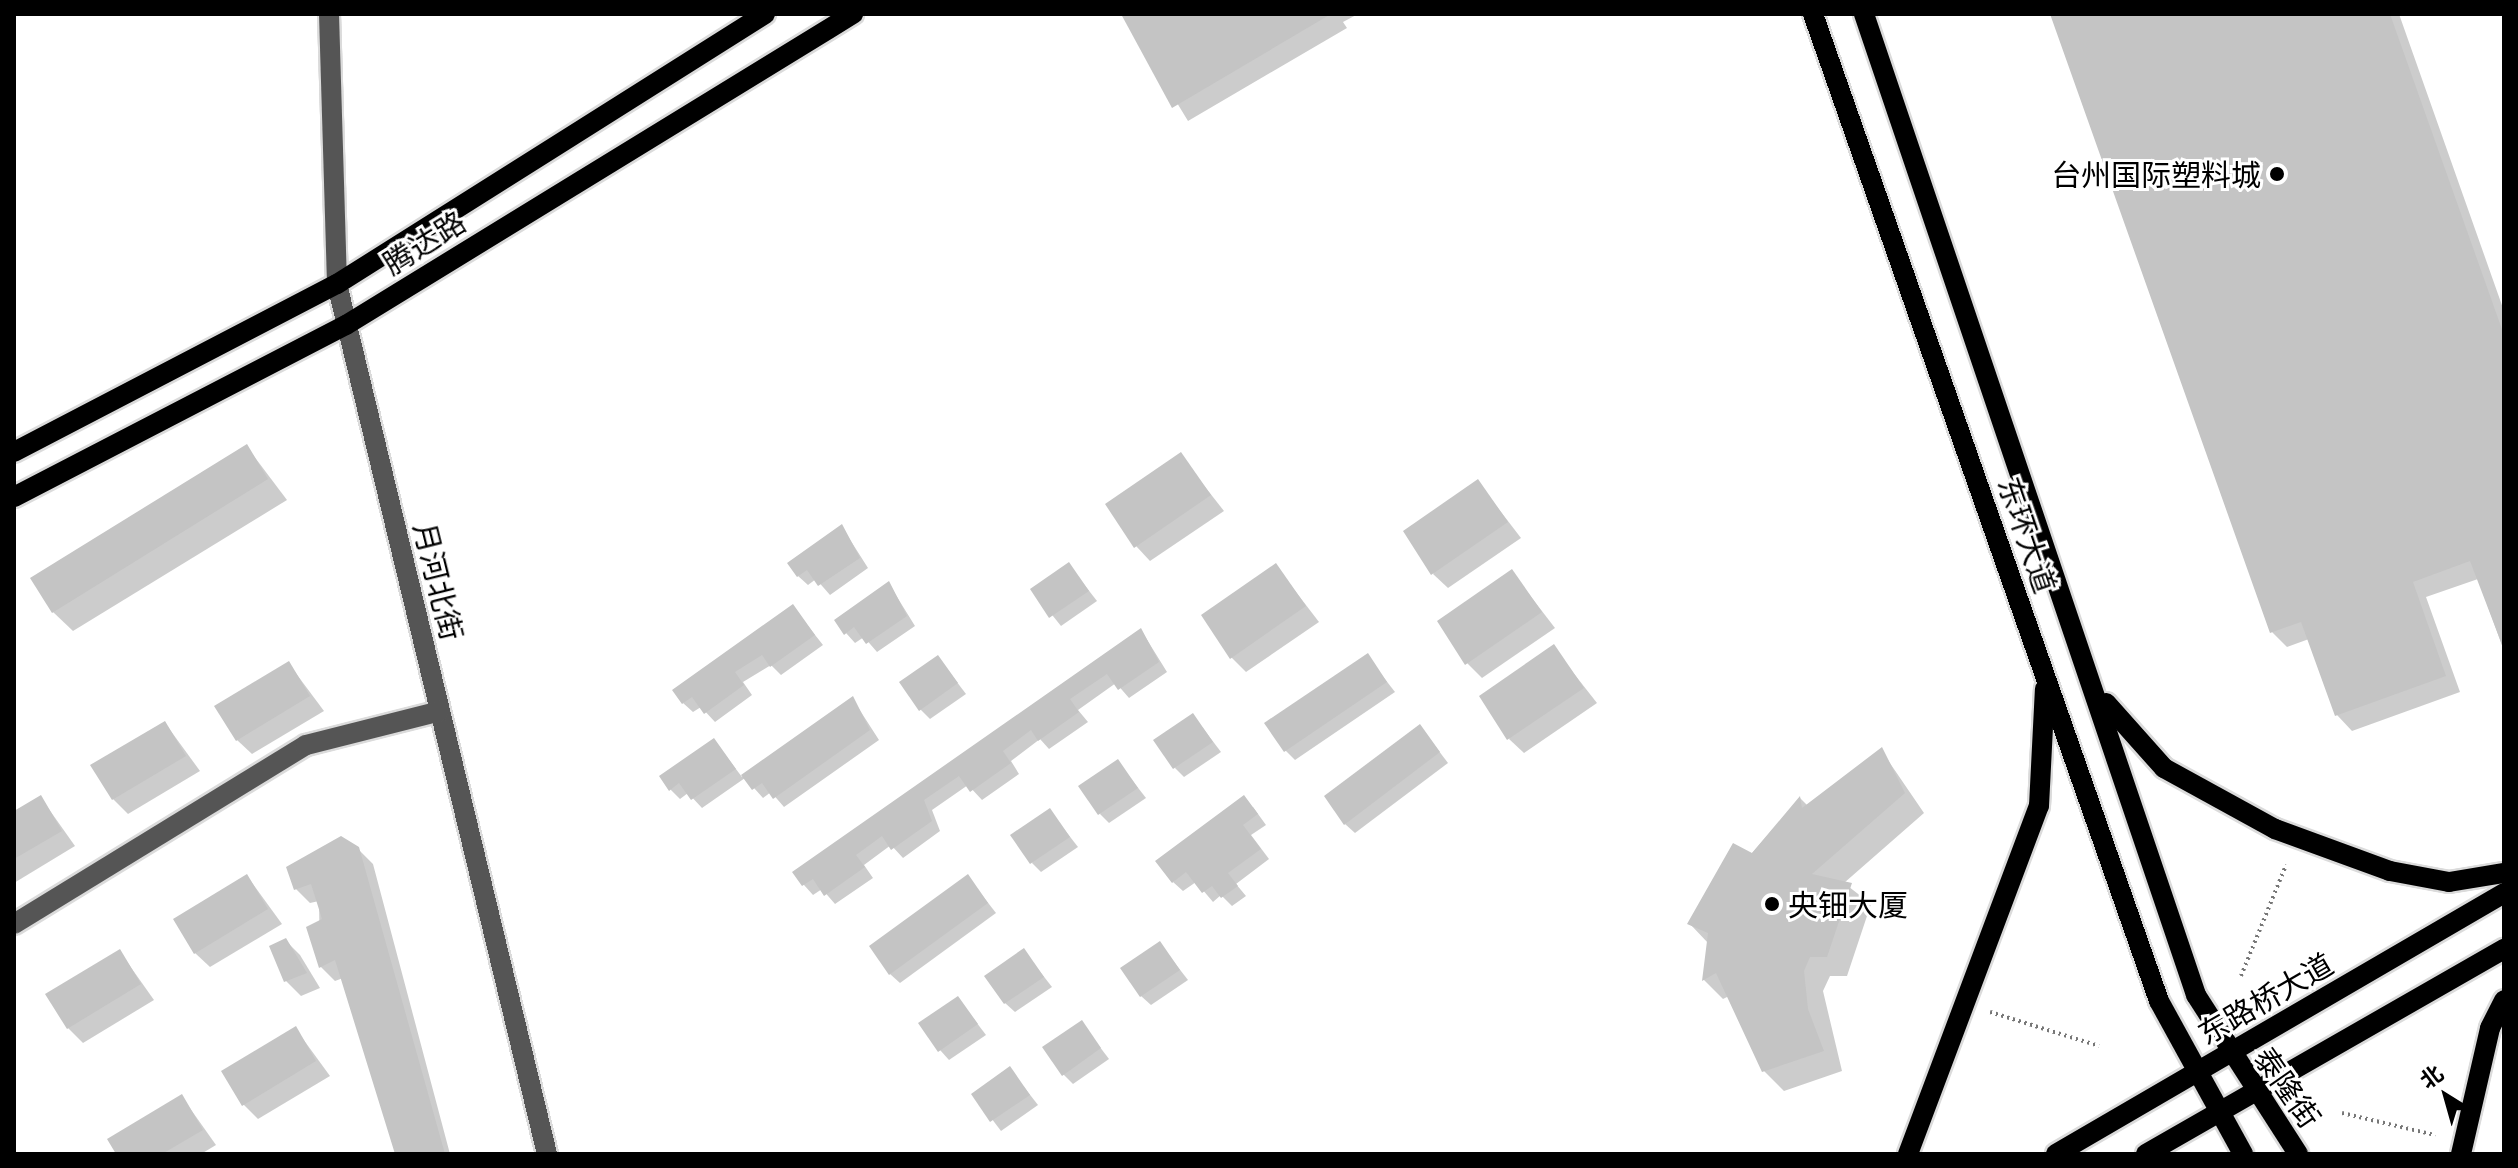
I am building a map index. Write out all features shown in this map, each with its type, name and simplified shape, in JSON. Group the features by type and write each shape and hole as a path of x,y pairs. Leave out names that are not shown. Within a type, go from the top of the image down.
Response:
{"main road":[{"name":"腾达路","path":"14,452 337,284 765,14"},
{"name":"腾达路","path":"14,497 346,325 853,14"},
{"name":"东环大道","path":"1813,14 2159,1001 2194,1074"},
{"name":"东环大道","path":"1864,14 2098,693 2196,995 2228,1053"},
{"path":"1908,1154 2039,806 2046,677"},
{"path":"2098,693 2164,768 2275,829 2419,877 2449,882 2504,873"},
{"name":"东路桥大道","path":"2056,1154 2504,893"},
{"path":"2146,1154 2504,949"},
{"path":"2461,1154 2490,1028 2504,1000"},
{"name":"泰隆街","path":"2228,1053 2298,1154"},
{"path":"2194,1074 2243,1154"}],"street":[{"name":"月河北街","path":"329,14 337,284 547,1154"},
{"path":"14,924 306,745 440,711"}],"path":[{"path":"2241,976 2286,865"},
{"path":"1990,1012 2099,1046"},
{"path":"2342,1113 2435,1135"}],"building":[{"path":"1121,14 1331,14 1172,108"},
{"name":"台州国际塑料城","path":"2050,14 2390,14 2504,335 2504,650 2470,561 2413,582 2446,676 2335,716 2301,622 2270,633"},
{"path":"247,444 268,479 52,613 30,578"},
{"path":"1181,452 1211,495 1134,548 1105,504"},
{"path":"1478,479 1508,522 1431,575 1403,531"},
{"path":"842,524 860,558 818,586 807,570 797,577 787,563"},
{"path":"1069,562 1089,591 1049,618 1030,589"},
{"path":"1276,563 1306,606 1230,659 1201,615"},
{"path":"1512,569 1542,612 1465,665 1437,621"},
{"path":"889,581 907,616 866,644 854,627 844,635 834,620"},
{"path":"793,604 815,635 770,667 762,655 735,672 744,685 704,714 692,697 682,704 672,690"},
{"path":"1141,628 1159,662 1118,690 1107,674 1070,699 1079,712 1038,741 1031,730 1003,751 1011,763 970,792 959,776 924,800 932,821 891,850 882,836 856,855 865,867 824,896 813,879 802,886 792,872"},
{"path":"1554,644 1584,688 1507,740 1479,696"},
{"path":"1368,653 1387,682 1284,752 1264,723"},
{"path":"938,655 958,683 919,711 899,682"},
{"path":"289,661 310,696 236,741 214,706"},
{"path":"853,696 870,730 773,799 762,783 752,790 741,775"},
{"path":"1193,713 1213,742 1173,769 1153,740"},
{"path":"165,721 186,756 112,800 90,765"},
{"path":"1420,724 1440,752 1344,825 1324,796"},
{"path":"714,738 736,769 691,800 679,783 669,791 659,776"},
{"name":"央钿大厦","path":"1882,747 1905,793 1812,874 1852,883 1827,957 1810,957 1804,971 1808,1009 1824,1051 1762,1072 1716,973 1702,981 1708,933 1687,924 1733,843 1752,853 1800,796 1802,808"},
{"path":"1118,759 1138,788 1098,815 1078,786"},
{"path":"41,795 62,831 14,859 14,811"},
{"path":"1244,795 1258,814 1243,825 1261,849 1228,873 1238,886 1221,898 1212,886 1202,893 1186,872 1172,883 1155,861"},
{"path":"1050,808 1070,837 1030,864 1010,835"},
{"path":"341,836 359,847 445,1154 395,1154 335,960 319,968 306,927 322,919 311,884 294,890 286,867"},
{"path":"247,874 268,909 194,954 173,919"},
{"path":"968,874 988,903 889,975 869,946"},
{"path":"286,938 307,973 284,982 269,946"},
{"path":"1160,941 1180,970 1140,997 1120,968"},
{"path":"1024,948 1044,977 1004,1004 984,976"},
{"path":"120,949 141,984 67,1029 45,994"},
{"path":"958,996 978,1024 938,1052 918,1023"},
{"path":"1082,1020 1101,1048 1062,1076 1042,1047"},
{"path":"296,1026 316,1061 242,1106 221,1071"},
{"path":"1010,1066 1030,1095 990,1122 971,1094"},
{"path":"182,1094 203,1130 162,1154 116,1154 107,1139"}],"place":[{"name":"台州国际塑料城","path":"2277,174"},
{"name":"央钿大厦","path":"1772,904"}]}
